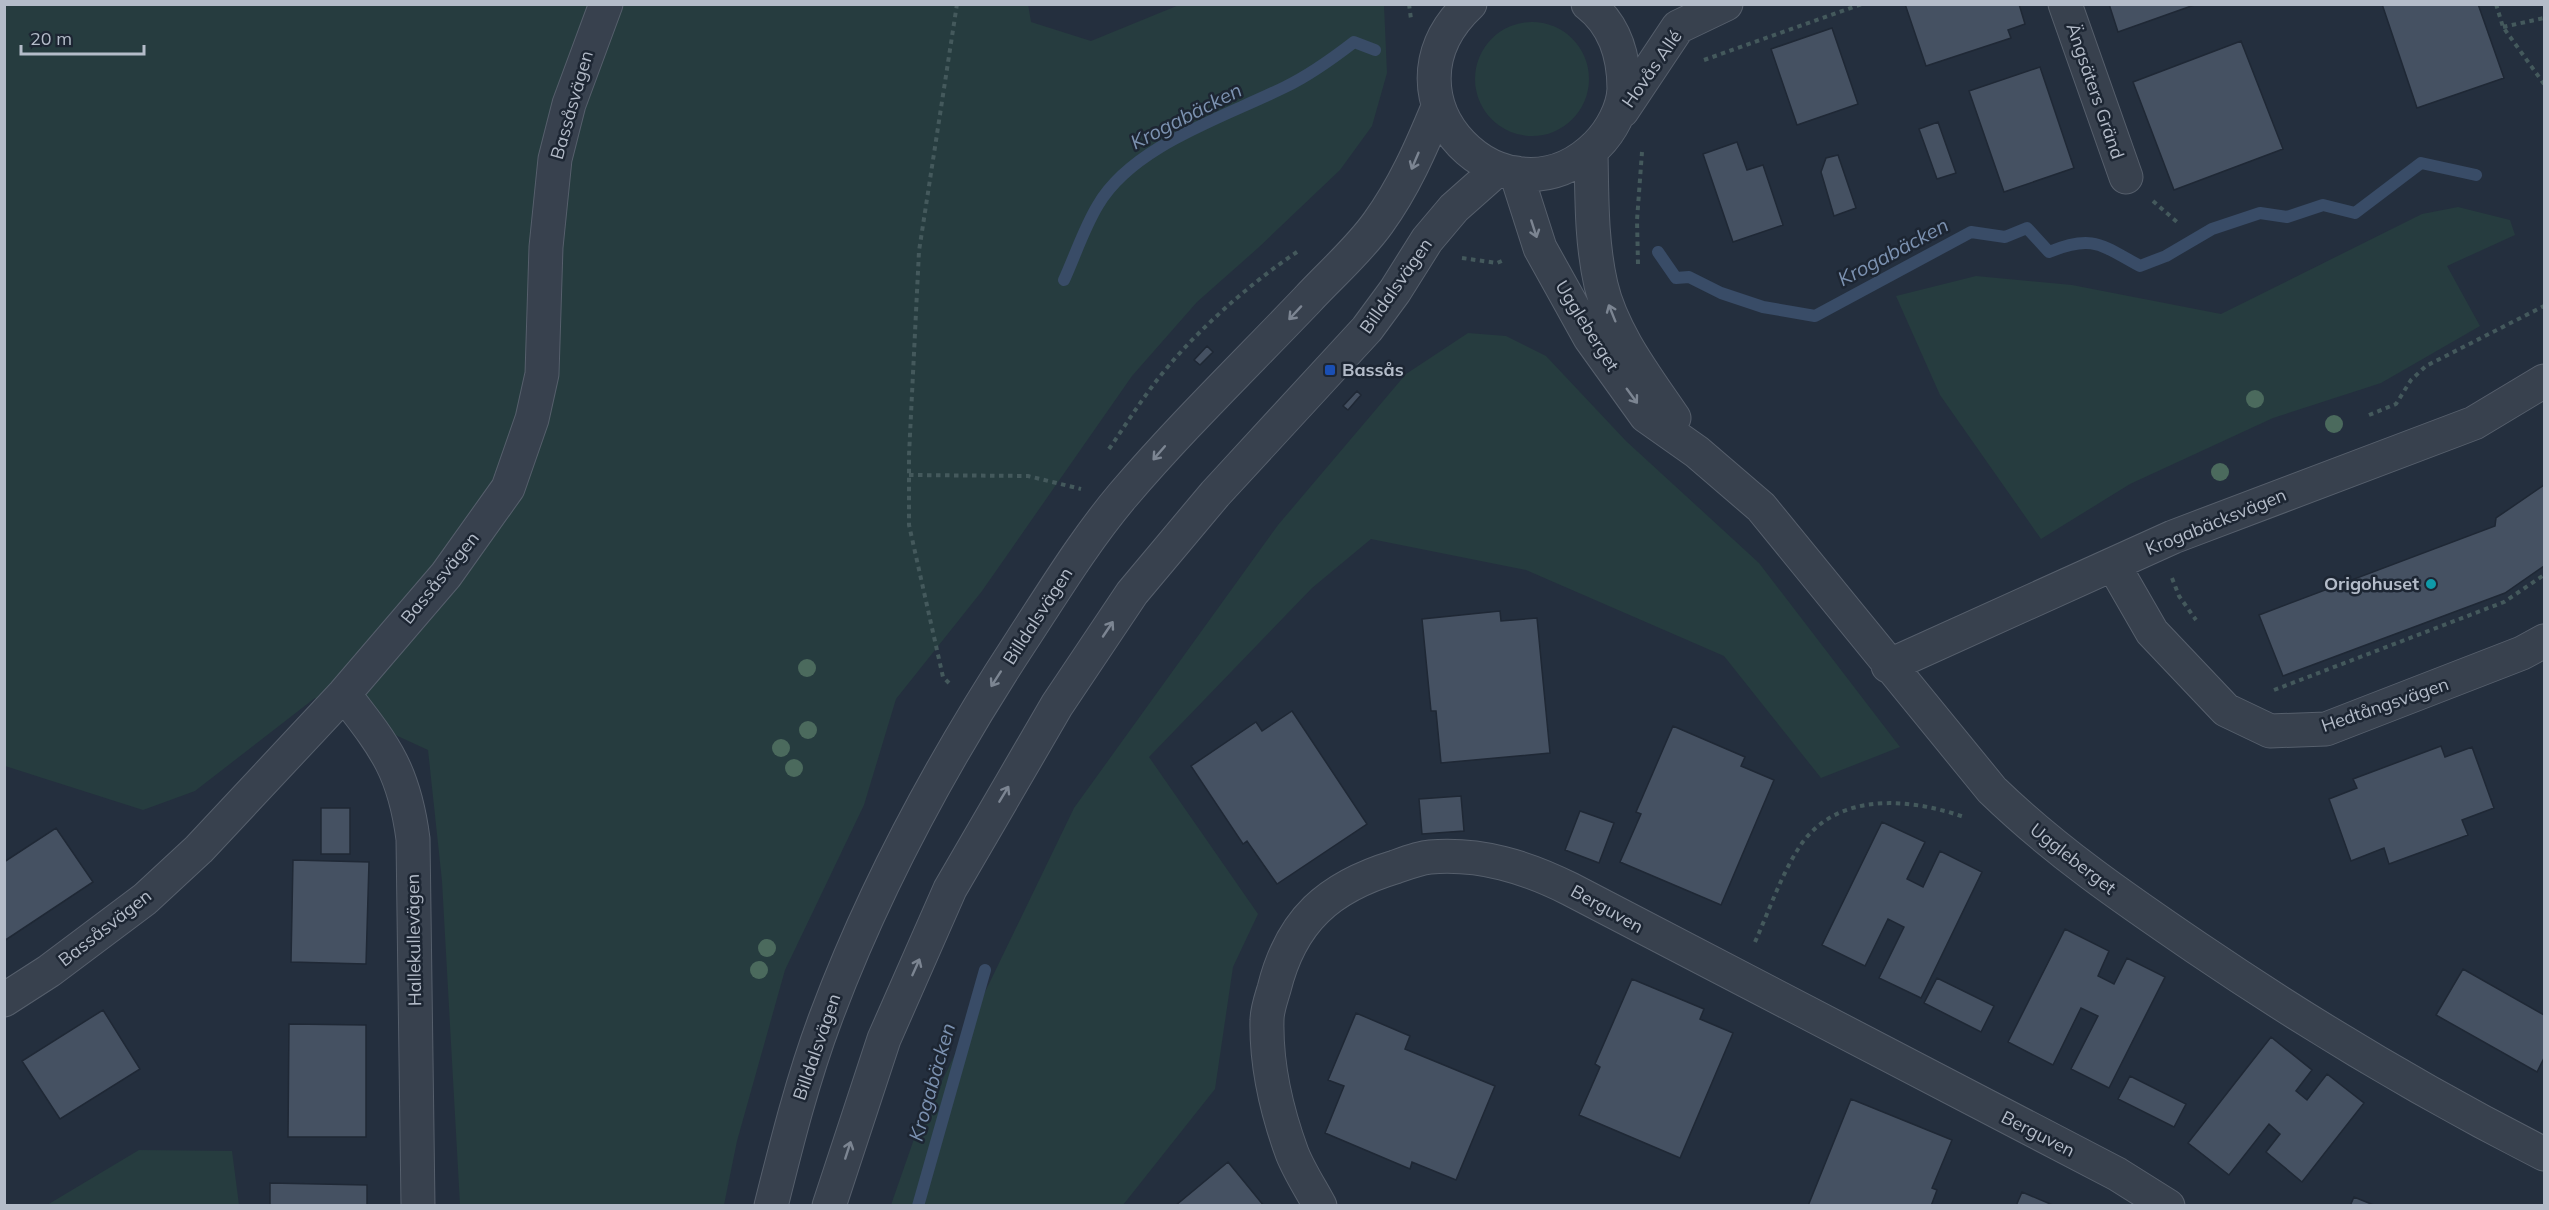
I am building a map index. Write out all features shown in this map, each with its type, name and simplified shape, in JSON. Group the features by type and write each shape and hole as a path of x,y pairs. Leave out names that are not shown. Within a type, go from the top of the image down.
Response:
{"street":[{"name":"Bassåsvägen","path":"4,1000 49,971 145,899 199,849 344,694 464,551 508,488 520,455 542,374 546,247 555,159 569,104 606,4"},
{"path":"1437,4 1439,47 1434,77 1438,107 1451,134 1472,156 1507,171 1555,171 1574,163 1591,152 1614,122 1623,94 1624,64 1615,37 1598,12 1588,4"},
{"path":"1439,47 1454,20 1470,4"},
{"name":"Hovås Allé","path":"1614,122 1678,27 1726,4"},
{"name":"Ängsäters Gränd","path":"2065,4 2126,177"},
{"name":"Billdalsvägen","path":"771,1206 796,1108 825,1019 852,950 935,778 977,708 1068,569 1119,499 1183,425 1234,376 1375,227 1409,175 1438,107"},
{"name":"Uggleberget","path":"1591,152 1592,231 1602,287 1621,333 1696,452"},
{"name":"Billdalsvägen","path":"829,1206 884,1039 950,890 1057,705 1132,593 1215,494 1368,329 1427,240 1454,208 1507,171"},
{"name":"Uggleberget","path":"1507,171 1540,248 1590,338 1646,416 1696,452 1761,507 1888,666 1992,790 2031,827 2096,879 2293,1013 2445,1104 2544,1154"},
{"name":"Krogabäcksvägen","path":"1888,666 2114,566 2160,543 2282,494 2374,462 2474,423 2544,381"},
{"name":"Hedtångsvägen","path":"2114,566 2152,632 2226,710 2270,731 2326,729 2500,662 2544,641"},
{"name":"Hallekullevägen","path":"344,694 385,747 408,804 413,839 418,1206"},
{"name":"Berguven","path":"1320,1206 1292,1154 1269,1069 1267,1017 1278,972 1297,933 1315,909 1334,894 1377,873 1428,857 1464,856 1496,861 1552,880 2117,1174 2168,1206"}],"path":[{"path":"954,688 944,677 909,525 909,475 919,251 957,4"},
{"path":"1696,63 1862,4"},
{"path":"2496,4 2503,27 2544,84"},
{"path":"2503,27 2544,18"},
{"path":"2369,416 2396,404 2411,380 2426,366 2544,306"},
{"path":"909,475 1028,476 1082,489"},
{"path":"2160,543 2179,596 2200,624"},
{"path":"2268,692 2504,602 2544,575"},
{"path":"1740,979 1801,845 1829,819 1846,810 1873,802 1908,803 1948,811 1973,820"}],"green space":[{"path":"1028,4 1031,22 1091,41 1179,5 1384,5 1387,73 1372,126 1340,170 1197,302 1132,376 982,591 896,699 864,805 785,970 737,1141 724,1205 460,1205 442,881 428,750 315,698 195,791 143,810 5,766 5,5"},
{"path":"1532,22 1554,27 1572,39 1584,57 1589,79 1584,101 1572,119 1554,131 1532,136 1510,131 1492,119 1480,101 1475,79 1480,57 1492,39 1510,27"},
{"path":"2458,207 2510,220 2515,235 2447,266 2480,326 2381,383 2273,418 2130,484 2041,539 1940,395 1896,296 1976,276 2072,285 2221,314 2422,214"},
{"path":"1468,333 1506,336 1546,356 1626,441 1759,563 1900,747 1821,778 1724,656 1526,570 1371,539 1312,588 1149,757 1258,914 1233,967 1215,1089 1123,1205 891,1205 914,1139 1074,808 1278,525 1406,374"},
{"path":"139,1150 232,1151 239,1205 47,1205"}],"building":[{"path":"1905,4 2019,4 2025,24 2008,30 2011,38 1926,66"},
{"path":"2109,4 2197,4 2118,32"},
{"path":"2382,4 2478,4 2504,78 2417,108"},
{"path":"1832,28 1858,104 1797,125 1771,49"},
{"path":"2241,41 2283,149 2174,190 2133,82"},
{"path":"2040,67 2074,168 2004,192 1969,91"},
{"path":"1938,122 1956,173 1937,179 1919,129"},
{"path":"1737,142 1747,170 1763,165 1783,225 1733,242 1703,154"},
{"path":"1838,155 1856,208 1834,216 1821,172 1826,158"},
{"path":"1207,346 1213,352 1200,365 1194,360"},
{"path":"1357,391 1361,395 1348,410 1343,406"},
{"name":"Origohuset","path":"2544,485 2544,566 2505,593 2283,676 2259,615 2495,526 2496,518"},
{"path":"1500,611 1501,621 1537,618 1550,753 1441,763 1436,711 1431,711 1422,619"},
{"path":"1292,711 1367,824 1277,884 1247,841 1243,844 1191,766 1256,722 1262,731"},
{"path":"1673,726 1745,757 1741,766 1774,780 1721,905 1620,862 1641,814 1636,812"},
{"path":"2441,746 2445,757 2472,747 2494,808 2462,820 2468,835 2389,864 2384,848 2351,861 2329,799 2357,788 2353,779"},
{"path":"1461,796 1464,831 1422,834 1419,799"},
{"path":"321,808 350,808 350,854 321,854"},
{"path":"1580,811 1614,823 1599,863 1565,850"},
{"path":"1882,822 1925,842 1907,879 1923,887 1940,851 1982,872 1921,998 1879,978 1904,927 1888,919 1865,966 1822,945"},
{"path":"56,828 93,882 4,941 4,862"},
{"path":"293,860 369,862 366,964 291,962"},
{"path":"2065,929 2109,951 2098,976 2114,984 2127,958 2165,977 2109,1088 2071,1069 2098,1016 2081,1008 2053,1065 2008,1042"},
{"path":"2463,969 2544,1015 2544,1058 2537,1072 2436,1015"},
{"path":"1937,978 1994,1006 1981,1032 1924,1003"},
{"path":"1632,979 1704,1009 1700,1019 1733,1033 1680,1158 1579,1115 1600,1067 1595,1064"},
{"path":"103,1010 140,1069 60,1119 22,1061"},
{"path":"1356,1013 1410,1036 1405,1049 1495,1086 1456,1180 1412,1162 1410,1169 1325,1133 1344,1086 1328,1080"},
{"path":"289,1024 366,1025 366,1137 288,1137"},
{"path":"2271,1037 2312,1070 2296,1091 2307,1100 2327,1074 2364,1103 2302,1182 2266,1152 2280,1134 2269,1124 2229,1175 2188,1143"},
{"path":"2130,1076 2186,1104 2174,1127 2118,1099"},
{"path":"1851,1099 1952,1140 1932,1188 1937,1190 1931,1206 1808,1206"},
{"path":"1228,1162 1264,1206 1175,1206"},
{"path":"270,1183 367,1185 367,1206 270,1206"},
{"path":"2022,1192 2055,1206 2016,1206"},
{"path":"2354,1197 2376,1206 2350,1206"}],"waterway":[{"name":"Krogabäcken","path":"1064,280 1098,205 1114,184 1134,165 1182,135 1303,77 1354,42 1375,50"},
{"name":"Krogabäcken","path":"1658,252 1676,278 1689,277 1721,293 1763,307 1815,316 1971,232 2005,237 2027,228 2049,252 2076,244 2096,244 2140,266 2166,256 2212,229 2260,213 2287,217 2323,205 2355,213 2421,163 2476,175"},
{"name":"Krogabäcken","path":"918,1206 985,970"}],"place":[{"name":"Bassås","path":"1330,370"},
{"name":"Origohuset","path":"2431,584"}]}
